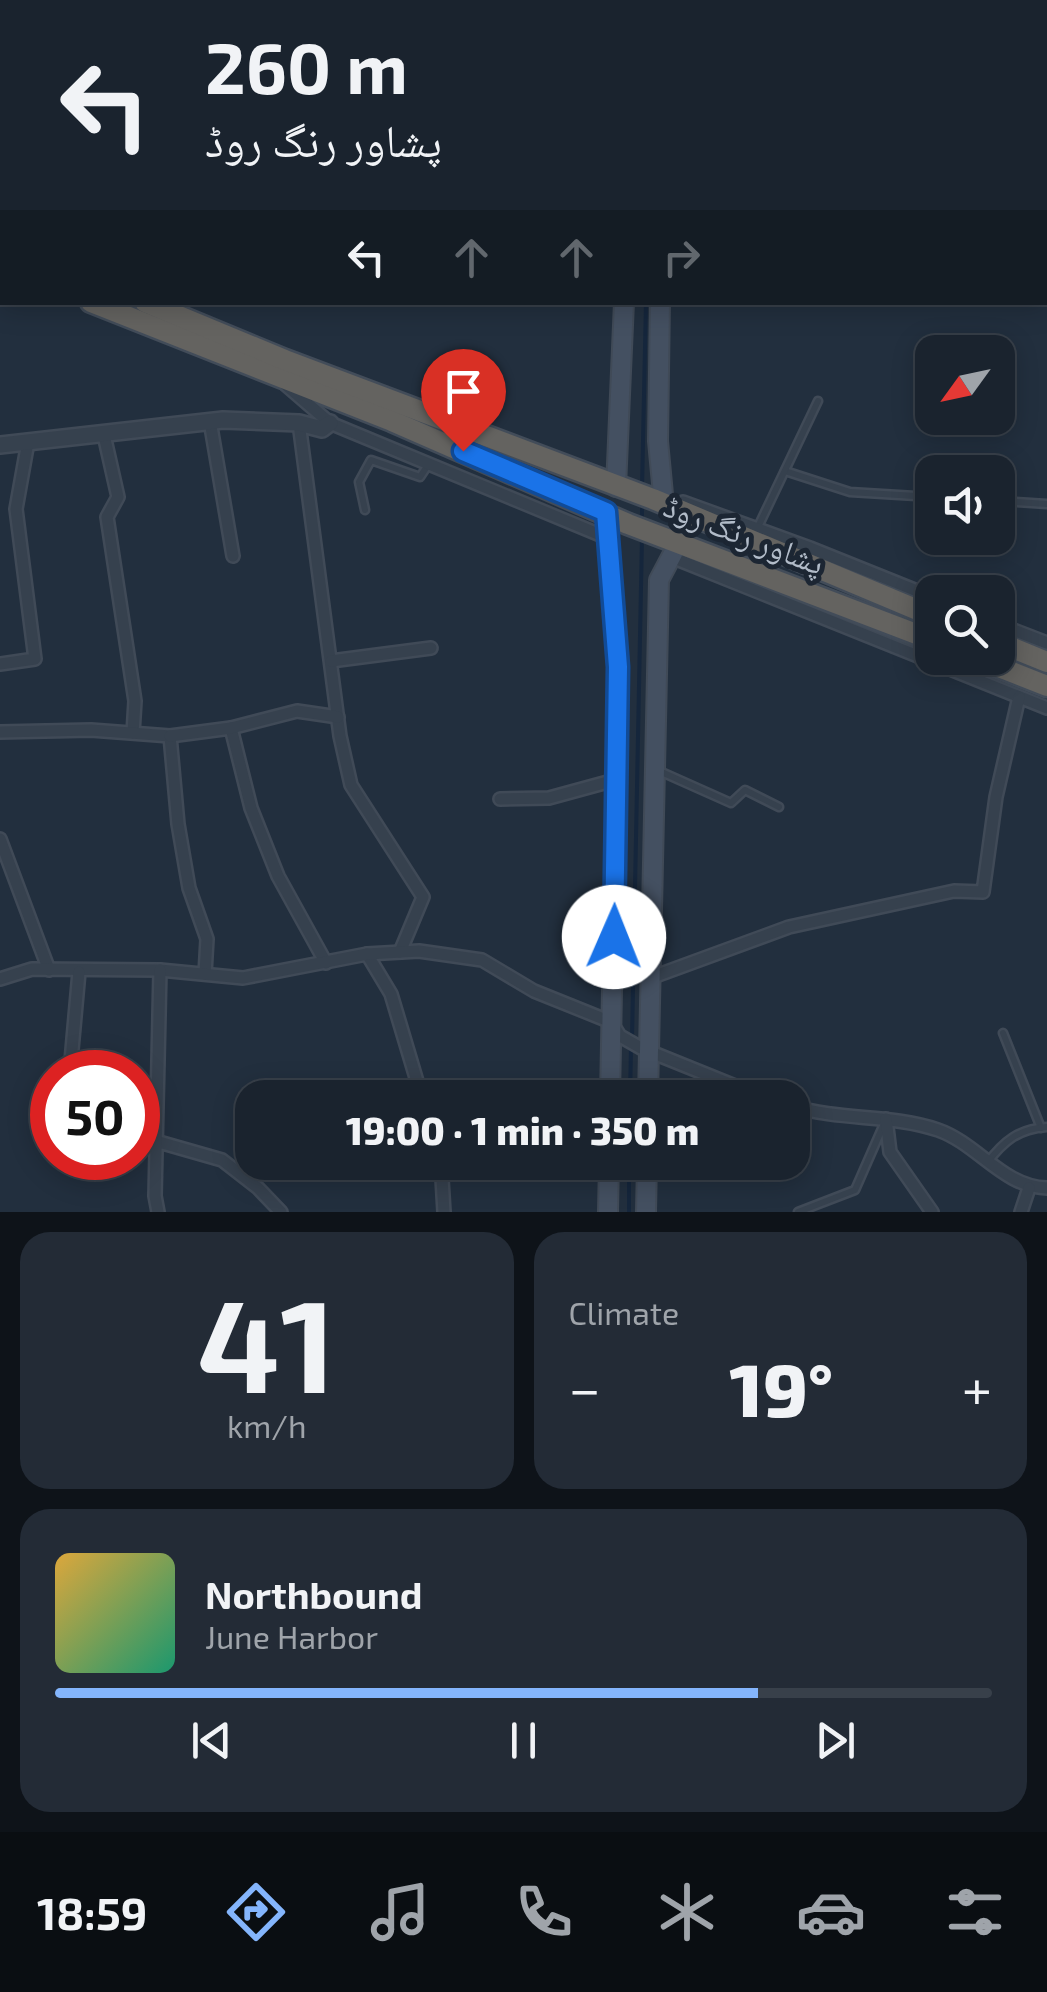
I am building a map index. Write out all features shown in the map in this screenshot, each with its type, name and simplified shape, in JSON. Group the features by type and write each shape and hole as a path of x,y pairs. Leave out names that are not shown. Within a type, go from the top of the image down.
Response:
{"highway":[{"name":"پشاور رنگ روڈ","path":"116,305 141,308 275,376 606,512 651,532 674,549 915,634"},
{"name":"پشاور رنگ روڈ","path":"174,325 660,499 754,535 915,608"},
{"path":"1015,649 1047,662"},
{"path":"1015,673 1047,686"}],"main road":[{"path":"621,485 624,305"},
{"path":"660,305 660,499"},
{"path":"606,512 618,667 616,1029 612,1080"},
{"path":"647,1080 659,580 674,549"},
{"path":"608,1212 609,1180"},
{"path":"646,1212 647,1180"}],"street":[{"path":"275,376 330,422 610,539"},
{"path":"0,446 210,421 299,422 322,429 330,422"},
{"path":"210,421 233,556"},
{"path":"299,422 338,717 351,785 423,896 400,952"},
{"path":"104,436 118,497 107,517 135,700 134,733"},
{"path":"0,664 36,659 16,509 28,442"},
{"path":"754,535 915,592"},
{"path":"674,549 1047,708"},
{"path":"1015,631 1047,643"},
{"path":"331,661 431,648"},
{"path":"650,978 790,927 954,892 983,892 996,797 1019,697"},
{"path":"0,732 73,730 170,736 232,728 297,711 338,717"},
{"path":"232,728 251,808 278,876 326,964"},
{"path":"170,736 178,824 190,888 207,938 206,974"},
{"path":"500,799 548,798 615,780"},
{"path":"0,839 49,970"},
{"path":"0,979 32,969 160,970 243,978 367,954 419,951 482,960 534,992 616,1029 645,1049 721,1080"},
{"path":"367,954 392,994 417,1080"},
{"path":"159,1050 160,970"},
{"path":"72,1050 80,972"},
{"path":"810,1109 859,1119 898,1119 943,1132 1029,1188 1047,1188"},
{"path":"886,1119 890,1152 932,1212"},
{"path":"160,1144 222,1160 281,1212"},
{"path":"156,1180 158,1212"},
{"path":"442,1180 444,1212"},
{"path":"1021,1212 1029,1188"}],"lane":[{"path":"754,535 818,401"},
{"path":"365,510 359,482 371,460 420,478 429,464"},
{"path":"785,470 850,492 915,496"},
{"path":"1015,502 1047,504"},
{"path":"653,768 730,804 745,790 779,807"},
{"path":"987,1163 1007,1138 1044,1127 1002,1033"},
{"path":"798,1212 855,1190 886,1119"}],"waterway":[{"path":"642,488 646,305"},
{"path":"642,502 642,523"},
{"path":"632,1038 642,537"},
{"path":"630,1080 631,1047"},
{"path":"629,1180 629,1212"}],"route":[{"path":"463,451 606,512 618,667 614,937"}]}
